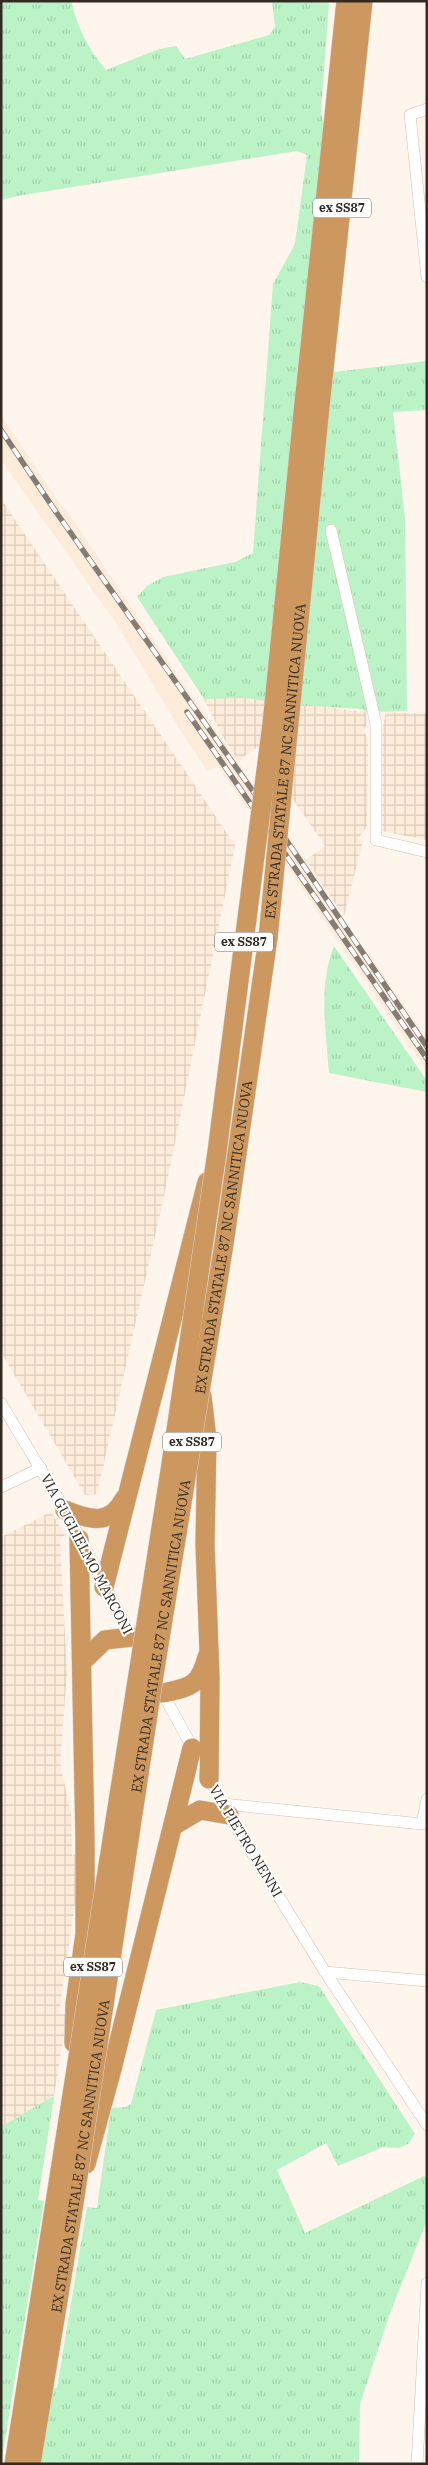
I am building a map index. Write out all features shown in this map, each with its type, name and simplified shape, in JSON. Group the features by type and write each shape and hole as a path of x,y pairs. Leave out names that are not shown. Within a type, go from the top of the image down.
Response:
{"highway":[{"name":"EX STRADA STATALE 87 NC SANNITICA NUOVA","path":"31,2464 74,2203 154,1675 201,1385 268,938 346,1"},
{"name":"EX STRADA STATALE 87 NC SANNITICA NUOVA","path":"14,2464 172,1461 219,1142 363,1"},
{"path":"104,1587 197,1216 219,1142"},
{"path":"201,1385 207,1439 205,1544 209,1651 210,1780"},
{"path":"66,1510 85,1518 109,1517 119,1509 128,1491"},
{"path":"74,2086 74,2004 85,1934 79,1539"},
{"path":"82,1662 104,1640 132,1637"},
{"path":"166,1700 192,1686 203,1674 209,1651"},
{"path":"74,2203 105,2096 192,1748"},
{"path":"173,1826 200,1810 226,1810"}],"street":[{"path":"427,109 410,115 421,162 427,277"},
{"path":"330,530 376,724 376,840 427,852"},
{"name":"VIA GUGLIELMO MARCONI","path":"1,1403 66,1510 104,1587 166,1700"},
{"path":"1,1487 41,1468"},
{"name":"VIA PIETRO NENNI","path":"166,1700 226,1810 325,1972 423,2112 427,2125"},
{"path":"226,1810 422,1824 427,1799"},
{"path":"325,1972 427,1981"},
{"path":"417,2464 427,2283"}],"shaded area":[{"path":"1,415 62,507 65,508 307,862 360,945 372,958 427,1038 427,1071 218,766 208,771 185,738 118,626 1,460"},
{"path":"1,499 235,845 165,1192 97,1494 85,1495 1,1352"},
{"path":"228,697 263,699 366,712 367,724 363,731 368,738 367,826 358,839 363,841 344,916 306,860 325,846 257,747 238,761 223,737 204,699"},
{"path":"386,712 427,714 427,840 381,831 382,732"},
{"path":"51,1512 65,1535 60,1541 67,1673 60,1763 71,1815 72,1856 77,1853 77,1889 59,2013 67,2015 54,2096 1,2127 1,1537"}],"green space":[{"path":"1,1 71,1 84,38 106,70 159,49 176,46 185,59 269,35 275,27 272,1 329,3 321,110 324,129 297,373 334,372 427,361 427,410 393,412 405,518 407,711 366,712 361,709 297,705 245,698 204,699 137,597 147,586 163,577 235,562 253,553 273,284 295,244 307,155 297,151 1,200"},
{"path":"334,946 427,1081 427,1092 329,1073 324,1009 326,977"},
{"path":"300,1982 319,1986 415,2134 408,2144 399,2148 383,2147 338,2166 326,2143 277,2170 305,2233 424,2176 427,2179 427,2220 390,2313 360,2404 359,2464 39,2464 50,2388 57,2388 87,2207 97,2208 111,2108 126,2107 131,2104 156,2010"},
{"path":"54,2096 38,2200 44,2201 1,2464 1,2127"}],"railway":[{"path":"1,430 56,512 257,797 427,1047"},
{"path":"187,712 427,1059"}]}
